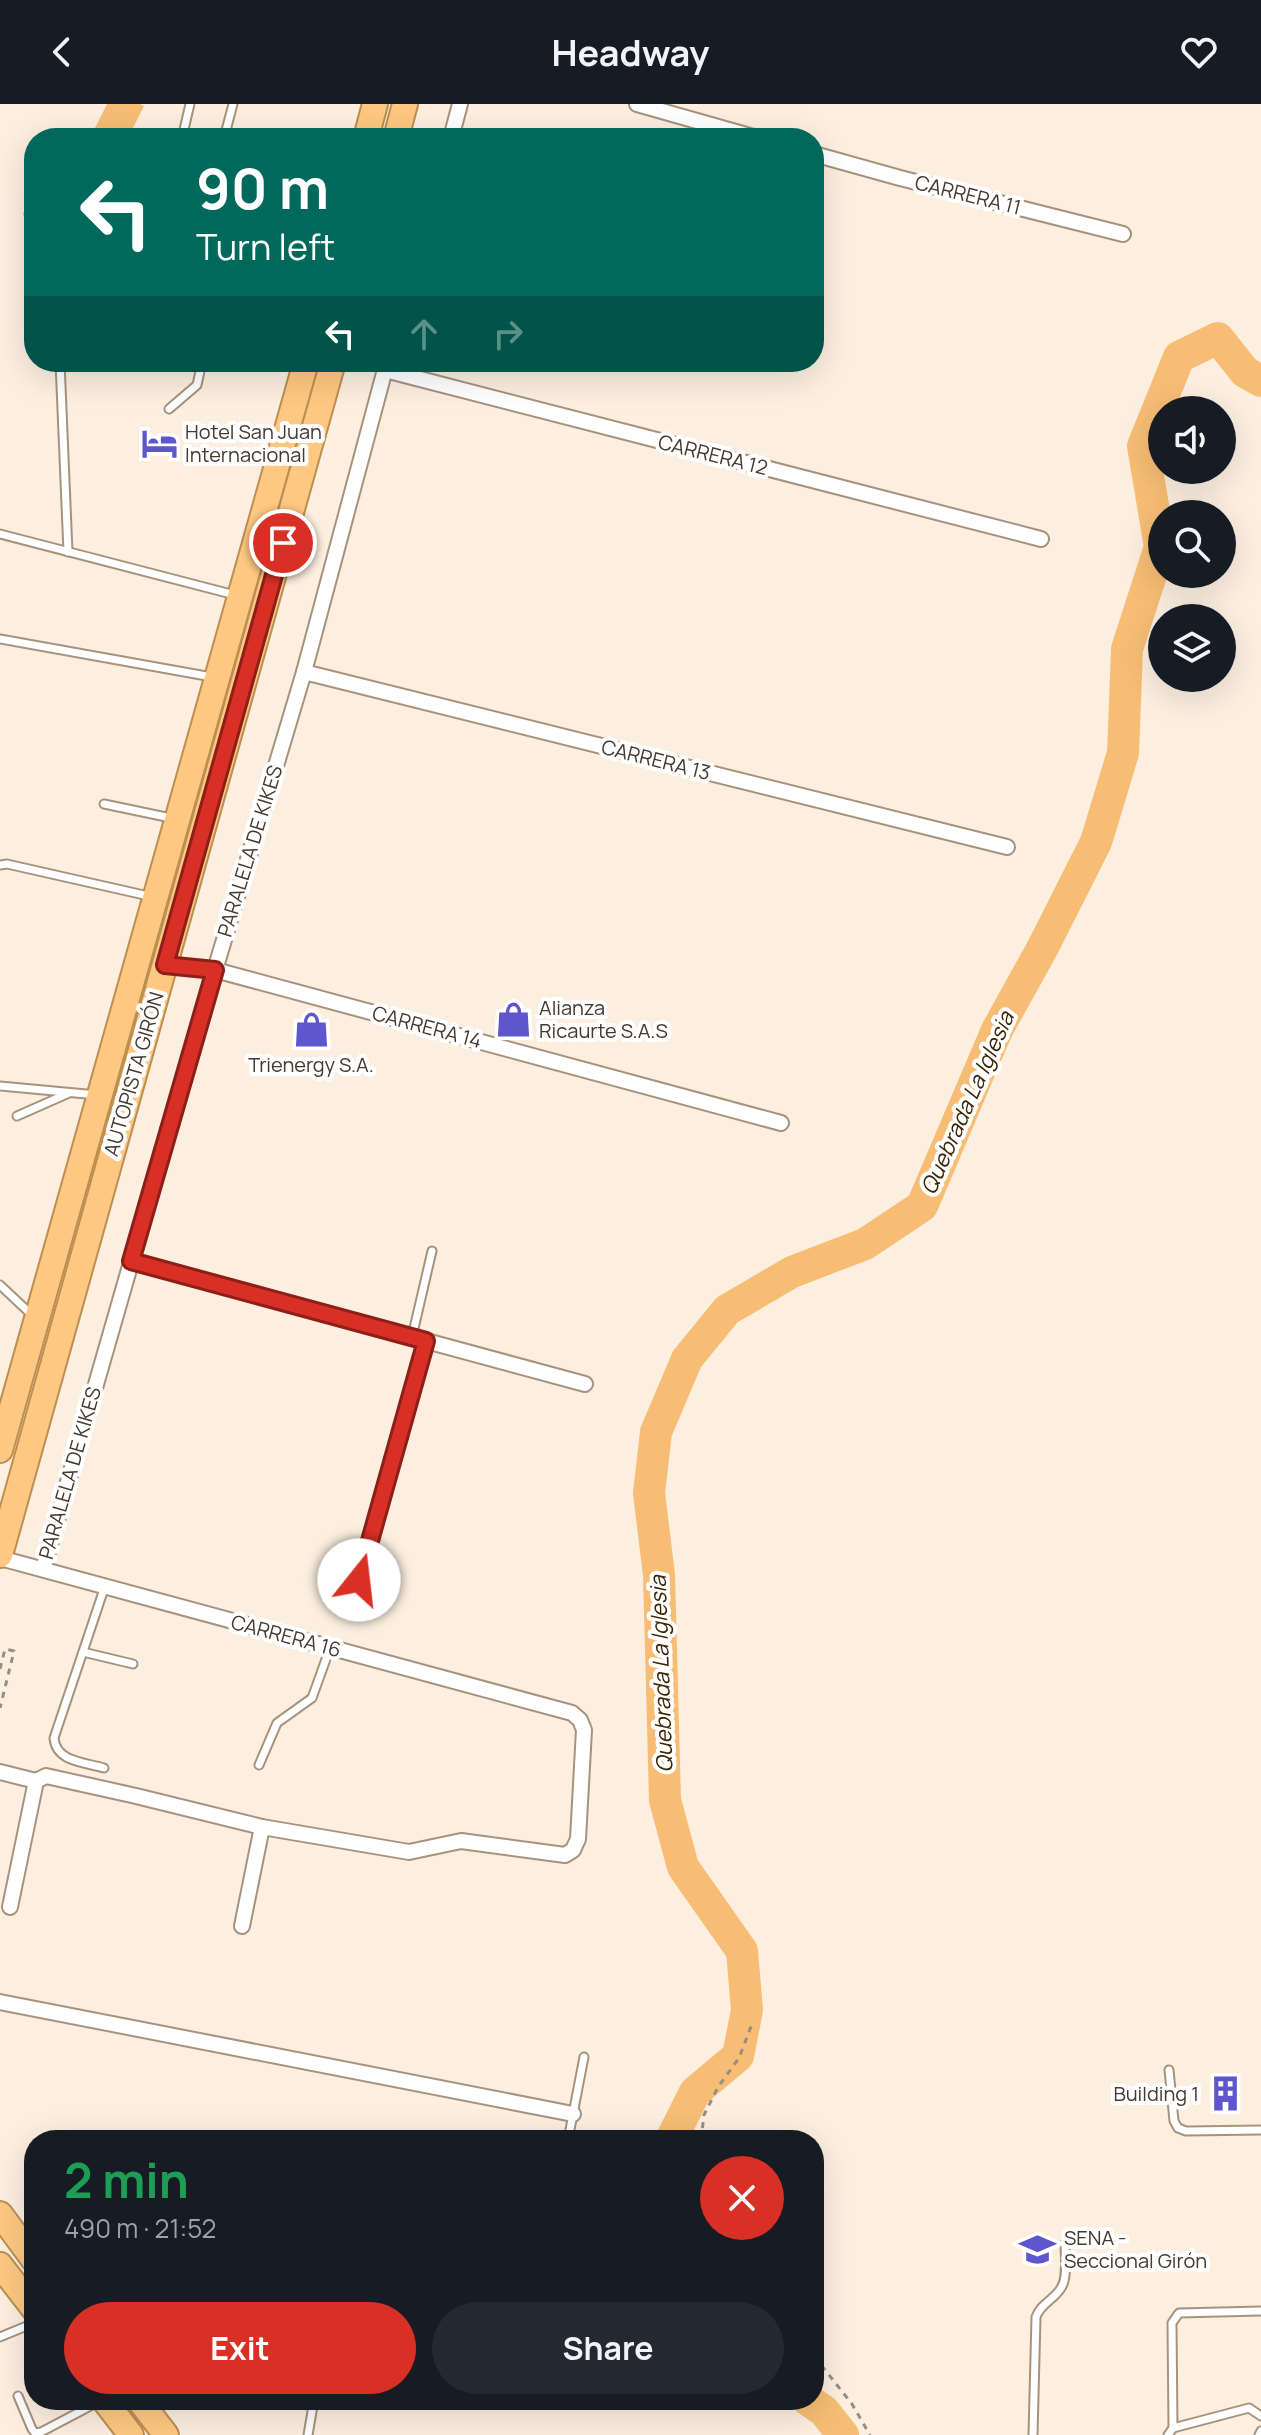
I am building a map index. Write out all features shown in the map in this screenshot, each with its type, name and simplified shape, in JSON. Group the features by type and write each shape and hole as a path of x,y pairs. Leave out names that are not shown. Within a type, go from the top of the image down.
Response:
{"highway":[{"path":"369,128 375,104"},
{"path":"399,128 405,104"},
{"name":"AUTOPISTA GIRÓN","path":"0,1450 303,372"},
{"name":"AUTOPISTA GIRÓN","path":"0,1556 330,372"},
{"path":"0,2214 24,2246"},
{"path":"0,2265 24,2296"},
{"path":"111,2410 131,2435"},
{"path":"147,2410 166,2435"}],"street":[{"path":"454,128 460,104"},
{"path":"637,104 722,128"},
{"name":"CARRERA 11","path":"824,157 1123,234"},
{"name":"PARALELA DE KIKES","path":"43,1569 304,672 384,372"},
{"name":"CARRERA 12","path":"409,372 1041,539"},
{"name":"CARRERA 13","path":"304,672 1007,847"},
{"name":"CARRERA 14","path":"165,965 215,970 781,1123"},
{"path":"131,1261 585,1384"},
{"name":"CARRERA 16","path":"0,1556 572,1713 580,1720 584,1730 578,1839 573,1850 565,1855 461,1841 409,1852 262,1827"},
{"path":"0,1772 36,1781 46,1776 262,1827 242,1926"},
{"path":"10,1907 36,1781"},
{"path":"0,2002 573,2114"}],"lane":[{"path":"184,128 190,104"},
{"path":"227,128 233,104"},
{"path":"60,372 68,552"},
{"path":"169,409 197,385 200,372"},
{"path":"0,534 241,597"},
{"path":"0,639 218,678"},
{"path":"104,804 178,819"},
{"path":"0,865 7,864 155,898"},
{"path":"0,1086 99,1095"},
{"path":"17,1116 71,1093"},
{"path":"359,1580 419,1339 432,1251"},
{"path":"0,1278 8,1292"},
{"path":"0,1285 37,1319"},
{"path":"104,1768 61,1755 55,1748 54,1738 105,1586"},
{"path":"259,1765 277,1723 312,1698 330,1648"},
{"path":"83,1652 133,1664"},
{"path":"570,2130 584,2057"},
{"path":"1169,2070 1174,2121 1178,2128 1186,2131 1261,2130"},
{"path":"1033,2435 1036,2317 1039,2307 1064,2285 1065,2243"},
{"path":"1261,2311 1179,2313 1175,2317 1172,2323 1170,2432 1249,2408 1261,2416"},
{"path":"0,2337 24,2327"},
{"path":"18,2396 35,2433 84,2410"},
{"path":"308,2435 312,2410"}],"path":[{"path":"0,1669 5,1649 14,1651 0,1708"},
{"path":"702,2130 704,2115 718,2087 739,2058 752,2024"},
{"path":"824,2369 852,2404 870,2435"}],"shaded area":[{"path":"107,104 144,106 133,128 95,128"}],"waterway":[{"name":"Quebrada La Iglesia","path":"676,2130 695,2092 738,2056 747,2010 742,1951 683,1867 665,1800 659,1575 649,1493 656,1432 687,1359 727,1310 792,1272 865,1244 922,1206 997,1030 1096,842 1123,753 1127,649 1160,547 1143,446 1179,357 1218,338 1245,372 1261,381"},
{"name":"Quebrada La Iglesia","path":"823,2410 843,2435"}],"place":[{"name":"Hotel San Juan Internacional","path":"159,443"},
{"name":"Alianza Ricaurte S.A.S","path":"513,1019"},
{"name":"Trienergy S.A.","path":"311,1030"},
{"name":"Building 1","path":"1225,2094"},
{"name":"SENA - Seccional Girón","path":"1038,2249"}],"route":[{"path":"283,543 165,965 215,970 131,1261 426,1341 359,1580"}]}
